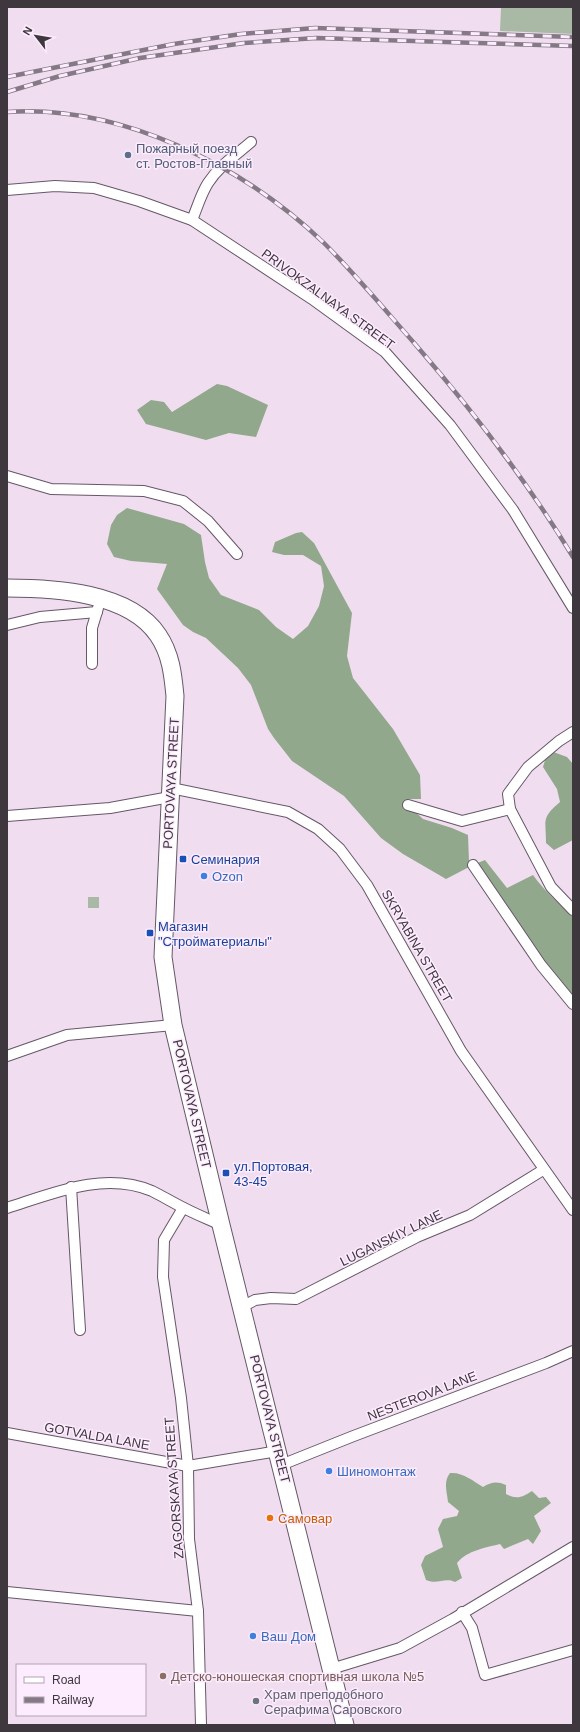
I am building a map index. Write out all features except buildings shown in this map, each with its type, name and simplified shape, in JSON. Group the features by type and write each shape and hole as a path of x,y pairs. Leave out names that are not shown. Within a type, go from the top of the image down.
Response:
{"main road":[{"name":"PORTOVAYA STREET","path":"7,588 32,588 99,605 125,607 143,619 158,635 166,651 172,669 175,696 163,957 173,1025 345,1725"}],"street":[{"path":"192,220 201,196 208,183 221,167 251,142"},
{"name":"PRIVOKZALNAYA STREET","path":"7,190 55,186 94,188 139,201 192,220 312,299 385,352 455,431 513,510 573,608"},
{"path":"7,476 51,489 144,491 183,502 208,521 237,554"},
{"path":"7,625 99,605 92,628 92,664"},
{"path":"573,732 559,741 528,767 508,794 510,809 551,887 573,910"},
{"path":"7,816 110,808 171,792"},
{"name":"SKRYABINA STREET","path":"171,792 288,812 318,830 340,849 367,885 461,1051 543,1170 573,1210"},
{"path":"408,805 462,821 510,809"},
{"path":"473,865 541,965 573,1004"},
{"path":"7,1056 67,1034 173,1025"},
{"name":"LUGANSKIY LANE","path":"242,1307 255,1300 271,1298 296,1299 417,1237 470,1215 543,1170"},
{"path":"7,1208 91,1183 124,1184 151,1191 183,1208 221,1225"},
{"path":"71,1188 80,1330"},
{"name":"ZAGORSKAYA STREET","path":"183,1208 164,1240 163,1277 181,1398 188,1466 189,1540 198,1611 201,1725"},
{"name":"NESTEROVA LANE","path":"279,1458 351,1437 546,1363 573,1351"},
{"name":"GOTVALDA LANE","path":"7,1433 188,1466 279,1458"},
{"path":"331,1669 400,1648 453,1619 462,1612 573,1547"},
{"path":"7,1592 198,1611"},
{"path":"462,1612 472,1628 484,1675 573,1650"}],"green space":[{"path":"501,7 573,7 573,34 500,31"},
{"path":"217,384 227,386 268,405 256,437 229,433 206,440 146,424 137,410 151,400 164,402 172,412"},
{"path":"127,508 184,524 201,535 209,578 221,595 259,610 276,627 293,639 308,626 319,606 324,586 321,566 303,555 284,555 272,552 275,542 296,533 302,532 314,543 352,613 347,656 353,678 393,729 420,775 421,799 408,799 408,805 423,819 452,828 468,835 469,861 473,865 446,879 403,854 381,838 344,796 292,761 268,729 251,685 238,668 206,638 183,625 157,589 167,564 131,561 114,557 107,544 111,525 117,515"},
{"path":"548,750 567,757 573,764 573,840 554,850 546,843 545,824 547,816 560,802 557,789 543,767"},
{"path":"485,860 507,888 533,875 547,892 573,917 573,1000 543,964 475,864"},
{"path":"88,897 99,897 99,908 88,908"},
{"path":"450,1473 464,1475 483,1487 494,1483 506,1485 506,1494 513,1497 523,1496 532,1491 539,1498 546,1497 551,1503 534,1516 541,1531 533,1544 528,1539 504,1549 500,1544 471,1552 457,1563 462,1578 455,1582 448,1580 434,1582 426,1580 421,1565 425,1556 443,1547 438,1529 443,1519 457,1516 459,1511 448,1502 446,1483"}],"railway":[{"path":"7,77 174,44 241,34 315,28 573,37"},
{"path":"7,92 60,76 140,58 244,43 316,38 573,46"},
{"path":"7,112 50,112 93,118 136,130 178,146 218,166 257,189 292,215 324,243 348,268 458,395 518,474 573,557"}],"place":[{"name":"Пожарный поезд ст. Ростов-Главный","path":"128,155"},
{"name":"Семинария","path":"183,859"},
{"name":"Ozon","path":"204,876"},
{"name":"Магазин \"Стройматериалы\"","path":"150,933"},
{"name":"ул.Портовая, 43-45","path":"226,1173"},
{"name":"Шиномонтаж","path":"329,1471"},
{"name":"Самовар","path":"270,1518"},
{"name":"Ваш Дом","path":"253,1636"},
{"name":"Детско-юношеская спортивная школа №5","path":"163,1676"},
{"name":"Храм преподобного Серафима Саровского","path":"256,1701"}]}
